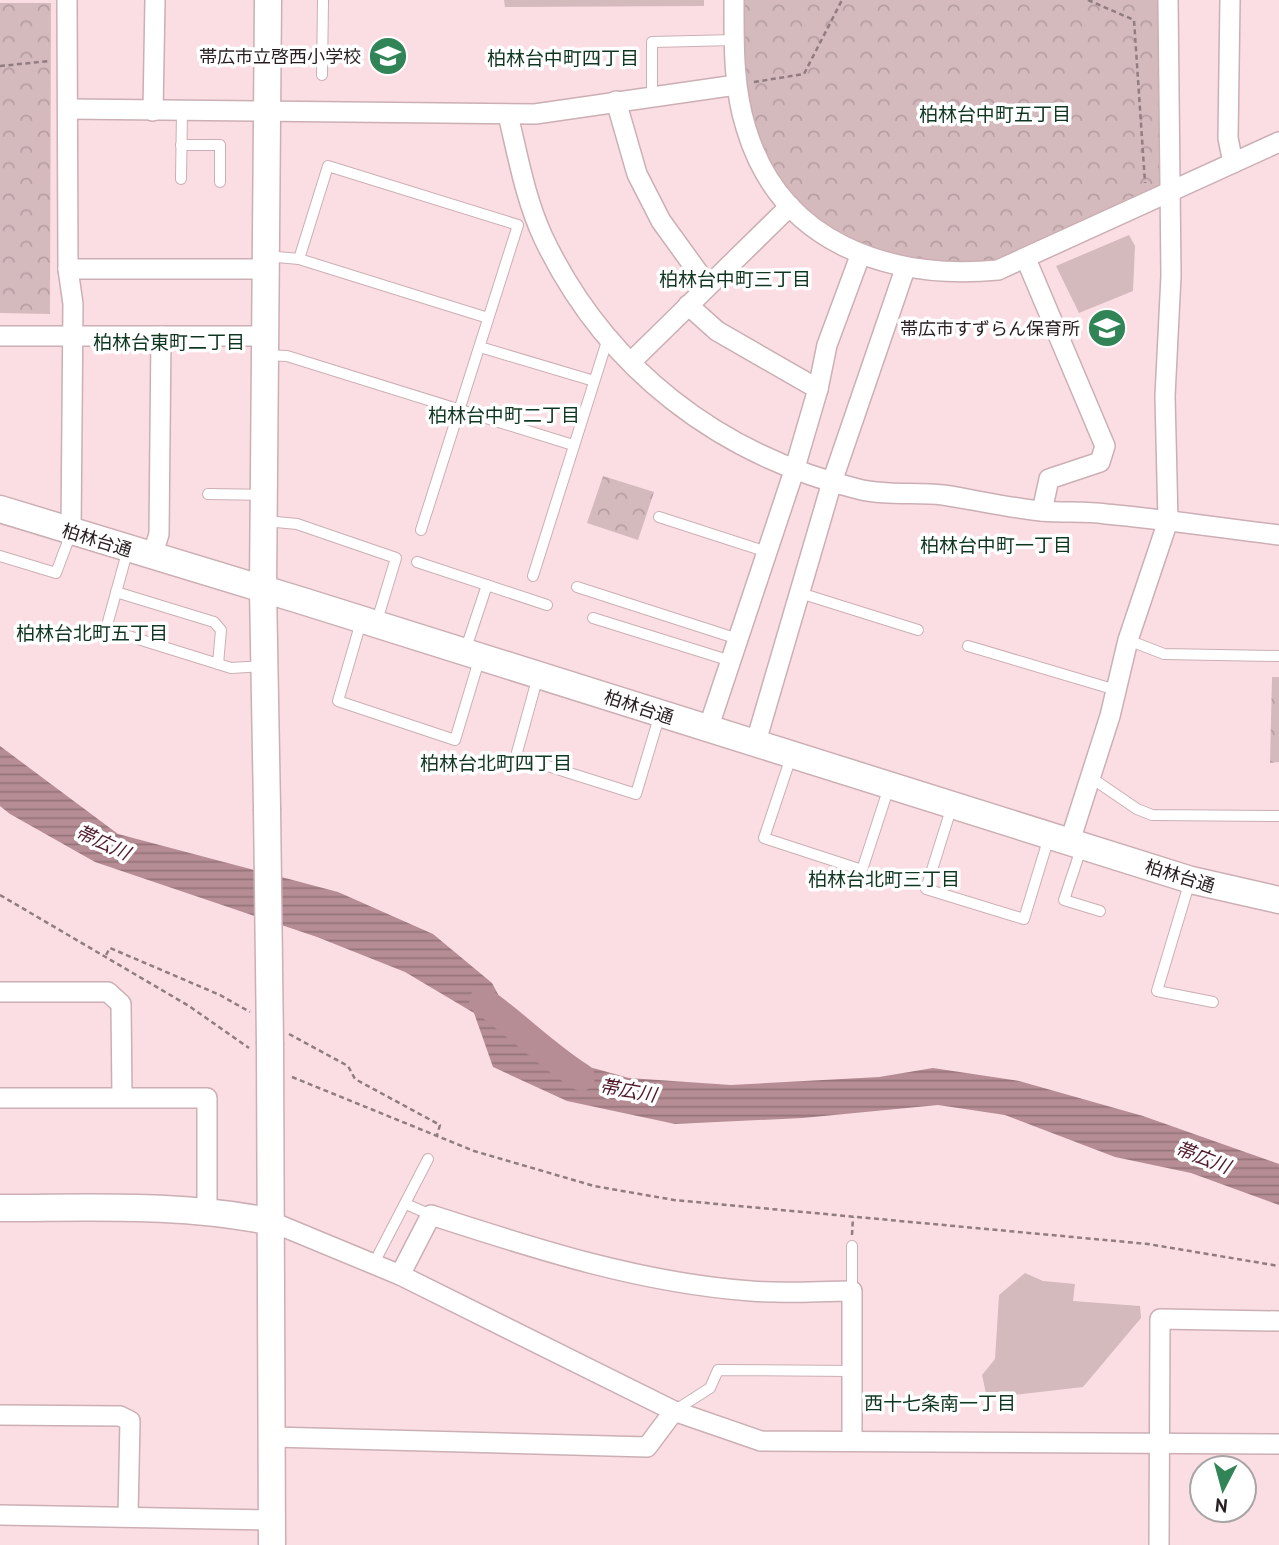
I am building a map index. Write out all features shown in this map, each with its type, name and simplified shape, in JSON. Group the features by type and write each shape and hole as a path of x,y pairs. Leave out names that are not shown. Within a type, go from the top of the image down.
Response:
{"street":[{"path":"67,0 68,270 73,304 71,532"},
{"path":"153,111 155,0"},
{"path":"0,1515 128,1517 272,1533 272,1222 263,589 268,0"},
{"path":"734,0 736,85 746,129 766,174 790,206 821,235 860,256 905,269 959,274 998,270 1279,142"},
{"path":"1067,840 1090,777 1128,640 1168,521 1165,396 1171,276 1167,192 1168,0"},
{"path":"1230,0 1228,138 1233,163"},
{"path":"69,108 508,115 535,114 736,85"},
{"path":"616,101 637,174 661,221 708,286"},
{"path":"508,115 524,187 543,236 564,276 608,338 631,362 677,406 733,442 794,471 862,490 941,495 1042,511 1168,521 1279,535"},
{"path":"631,362 790,206"},
{"path":"708,729 794,471 818,389 827,345 860,256"},
{"path":"1026,258 1105,446 1100,462 1049,480 1042,511"},
{"path":"68,270 265,263"},
{"path":"755,745 832,482 905,269"},
{"path":"688,305 717,331 818,389"},
{"path":"0,336 162,336 265,346"},
{"path":"140,553 159,534 162,336"},
{"name":"柏林台通","path":"0,509 1191,880 1279,900"},
{"path":"0,992 108,992 121,1004 122,1097"},
{"path":"0,1098 207,1098 207,1211"},
{"path":"0,1208 207,1211 272,1222 400,1275 674,1411 761,1441 1279,1444"},
{"path":"400,1275 431,1215 573,1261 635,1275 752,1292 852,1291 852,1441"},
{"path":"1159,1545 1160,1320 1279,1321"},
{"path":"273,1437 647,1447 674,1411"},
{"path":"0,1415 120,1416 130,1421 128,1517"}],"lane":[{"path":"321,75 323,0"},
{"path":"652,96 652,42 735,40"},
{"path":"181,111 181,179"},
{"path":"181,145 220,145 220,182"},
{"path":"299,259 328,166 518,225 422,530"},
{"path":"265,263 299,259 488,318"},
{"path":"533,576 608,338"},
{"path":"265,346 287,356 573,445"},
{"path":"480,347 594,381"},
{"path":"208,494 264,495"},
{"path":"659,517 767,551"},
{"path":"263,521 297,524 396,558 338,701 455,740 487,585"},
{"path":"0,556 56,573 71,532"},
{"path":"140,553 116,592 106,629 231,668 264,666"},
{"path":"417,562 547,605"},
{"path":"577,587 738,639"},
{"path":"116,592 215,622 220,630 218,664"},
{"path":"800,593 918,630"},
{"path":"593,618 731,661"},
{"path":"1128,640 1164,654 1279,656"},
{"path":"968,646 1116,690"},
{"path":"538,675 516,756 636,794 660,714"},
{"path":"791,756 764,838 862,870 889,786"},
{"path":"1090,777 1137,809 1152,815 1279,817"},
{"path":"952,805 926,889 1024,919 1067,840"},
{"path":"1067,840 1064,900 1100,911"},
{"path":"1191,880 1157,990 1213,1002"},
{"path":"374,1263 428,1159"},
{"path":"406,1204 431,1215"},
{"path":"852,1246 852,1291"},
{"path":"674,1411 710,1388 718,1370 852,1371"}],"path":[{"path":"736,85 804,74 842,0"},
{"path":"1088,0 1134,20 1146,201"},
{"path":"0,66 67,60"},
{"path":"288,1076 474,1151 594,1186 674,1200 1148,1244 1279,1266"},
{"path":"852,1246 853,1217"}],"green space":[{"path":"504,0 704,0 704,6 505,7"},
{"path":"734,0 1168,0 1167,192 1026,259 905,269 790,206 746,129"},
{"path":"0,3 51,3 50,314 0,313"},
{"path":"1129,235 1135,246 1133,291 1079,313 1056,266"},
{"path":"603,476 654,492 638,540 587,523"},
{"path":"1272,677 1279,677 1279,762 1270,763"},
{"path":"1025,1273 1043,1281 1075,1284 1073,1301 1140,1306 1141,1318 1083,1387 987,1398 982,1375 995,1359 999,1295"}],"water":[{"path":"0,746 118,834 338,892 433,934 492,983 528,1050 629,1078 731,1085 879,1077 933,1068 1019,1081 1143,1116 1279,1164 1279,1205 1191,1173 1115,1157 1005,1115 938,1105 803,1118 675,1124 567,1101 493,1067 474,1013 405,972 317,937 95,862 10,814 0,806"}],"waterway":[{"name":"帯広川","path":"483,1001 581,1077"}],"place":[{"name":"帯広市立啓西小学校","path":"388,56"},
{"name":"帯広市すずらん保育所","path":"1107,328"}],"district":[{"name":"柏林台中町四丁目","path":"563,58"},
{"name":"柏林台中町五丁目","path":"995,114"},
{"name":"柏林台中町三丁目","path":"735,279"},
{"name":"柏林台東町二丁目","path":"169,342"},
{"name":"柏林台中町二丁目","path":"504,415"},
{"name":"柏林台中町一丁目","path":"996,545"},
{"name":"柏林台北町五丁目","path":"92,633"},
{"name":"柏林台北町四丁目","path":"496,763"},
{"name":"柏林台北町三丁目","path":"884,879"},
{"name":"西十七条南一丁目","path":"940,1403"}]}
